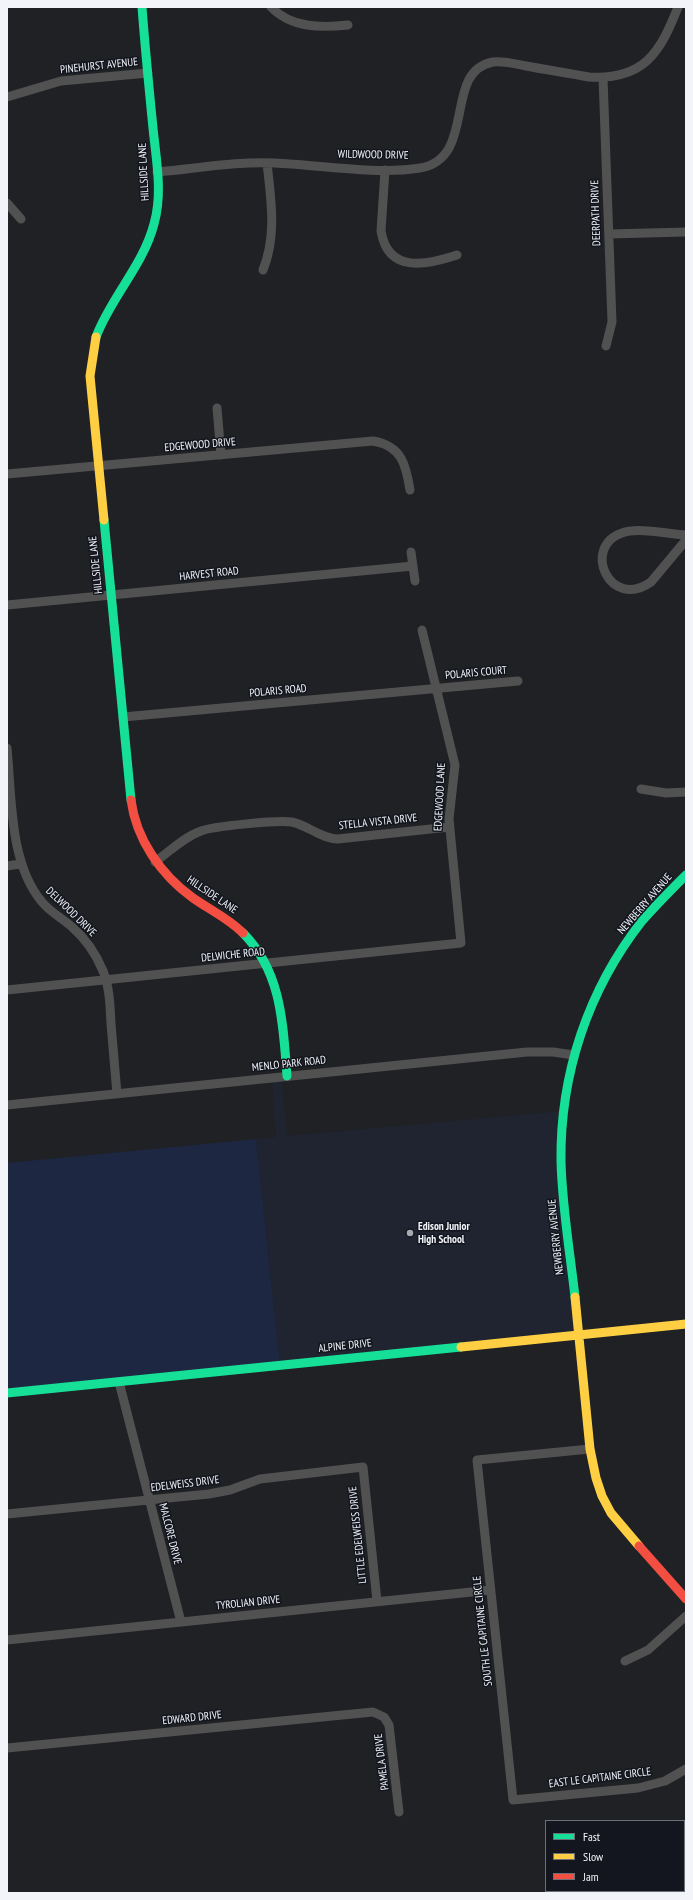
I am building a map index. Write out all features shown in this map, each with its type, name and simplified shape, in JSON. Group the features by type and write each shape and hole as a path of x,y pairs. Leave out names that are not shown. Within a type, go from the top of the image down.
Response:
{"street":[{"name":"HILLSIDE LANE","path":"142,7 157,172 157,210 150,238 103,322 93,349 90,376 131,802 134,819 144,843 155,862 178,887 239,929 250,940 266,964 274,979 282,1012 287,1076"},
{"path":"271,7 287,19 296,23 322,28 348,25"},
{"name":"WILDWOOD DRIVE","path":"157,172 267,163 385,170 420,168 436,162 447,152 454,137 467,83 477,70 484,65 504,62 603,78 630,72 648,60 662,44 678,7"},
{"name":"PINEHURST AVENUE","path":"7,97 61,81 148,73"},
{"name":"DEERPATH DRIVE","path":"603,78 612,322 606,346"},
{"path":"263,270 268,257 273,231 267,163"},
{"path":"385,170 381,231 382,239 388,251 400,260 414,264 434,263 457,255"},
{"path":"7,203 20,219"},
{"path":"609,234 686,232"},
{"path":"217,408 221,455"},
{"name":"EDGEWOOD DRIVE","path":"7,474 369,441 381,442 394,449 404,460 410,490"},
{"path":"686,535 635,531 621,533 611,539 606,545 602,562 605,573 611,582 623,589 637,590 645,587 651,582 686,540"},
{"path":"411,552 415,581"},
{"name":"HARVEST ROAD","path":"7,605 413,566"},
{"name":"EDGEWOOD LANE","path":"422,630 455,765 455,778 450,805 449,827 461,944"},
{"name":"POLARIS COURT","path":"437,689 518,681"},
{"name":"POLARIS ROAD","path":"122,717 437,689"},
{"name":"DELWOOD DRIVE","path":"7,748 16,847 20,864 27,880 42,903 72,927 90,947 97,958 106,980 109,996 117,1094"},
{"path":"641,789 666,793 686,792"},
{"name":"STELLA VISTA DRIVE","path":"155,862 193,834 209,829 288,822 303,826 322,836 338,839 449,827"},
{"path":"7,866 20,864"},
{"name":"NEWBERRY AVENUE","path":"686,875 639,926 611,968 588,1013 574,1055 564,1105 561,1161 590,1449 598,1489 609,1511 686,1599"},
{"name":"DELWICHE ROAD","path":"7,990 461,944"},
{"name":"MENLO PARK ROAD","path":"7,1105 527,1052 554,1052 574,1055"},
{"name":"ALPINE DRIVE","path":"7,1393 686,1324"},
{"name":"MALCORE DRIVE","path":"119,1382 181,1622"},
{"name":"SOUTH LE CAPITAINE CIRCLE","path":"513,1800 477,1460 590,1449"},
{"name":"EDELWEISS DRIVE","path":"7,1514 219,1493 260,1479 363,1467"},
{"name":"LITTLE EDELWEISS DRIVE","path":"363,1467 377,1602"},
{"name":"TYROLIAN DRIVE","path":"7,1640 491,1590"},
{"path":"625,1661 648,1650 686,1616"},
{"name":"EDWARD DRIVE","path":"7,1748 370,1712 379,1714"},
{"name":"PAMELA DRIVE","path":"379,1714 387,1720 390,1728 399,1812"},
{"name":"EAST LE CAPITAINE CIRCLE","path":"513,1800 652,1786 665,1781 686,1769"}],"shaded area":[{"path":"281,1077 287,1136 564,1111 562,1137 579,1335 280,1365 256,1139 276,1137 272,1078"},
{"path":"256,1139 280,1365 7,1393 7,1163"}],"traffic: fast":[{"path":"96,337 102,322 142,254 149,239 157,212 158,176 142,7"},
{"path":"104,520 131,800"},
{"path":"575,1297 565,1212 561,1161 562,1129 572,1065 592,1004 606,975 642,921 686,875"},
{"path":"243,933 256,948 266,965 273,982 282,1019 287,1076"},
{"path":"7,1393 461,1347"}],"traffic: slow":[{"path":"96,337 90,376 104,520"},
{"path":"575,1297 590,1449 596,1478 602,1496 611,1513 639,1546"},
{"path":"461,1347 686,1324"}],"traffic: jam":[{"path":"131,800 138,829 144,842 161,867 181,889 219,914 243,933"},
{"path":"639,1546 686,1599"}],"place":[{"name":"Edison Junior High School","path":"410,1233"}]}
